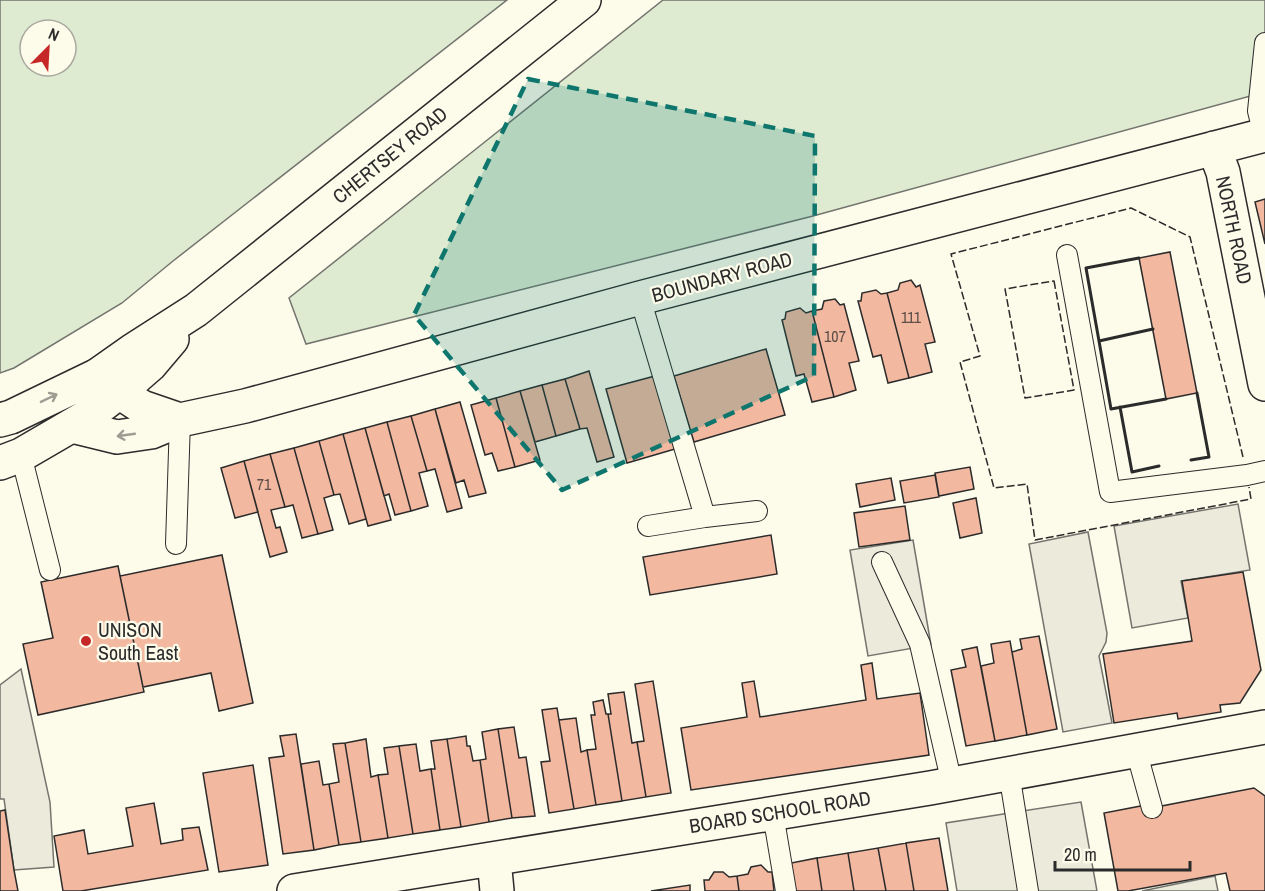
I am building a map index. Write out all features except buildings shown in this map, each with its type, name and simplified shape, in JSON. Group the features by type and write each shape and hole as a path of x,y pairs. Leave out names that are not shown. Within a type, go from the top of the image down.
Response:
{"street":[{"name":"CHERTSEY ROAD","path":"10,459 88,416 132,351 196,310 584,0"},
{"name":"BOUNDARY ROAD","path":"72,426 117,437 151,432 180,420 245,406 640,298 1264,135"},
{"name":"NORTH ROAD","path":"1214,148 1223,172 1265,384"},
{"name":"CHERTSEY ROAD","path":"0,420 109,383"},
{"path":"109,383 142,407 180,420"},
{"name":"BOARD SCHOOL ROAD","path":"294,891 952,784 1265,727"},
{"path":"494,859 497,891"}],"lane":[{"path":"1264,135 1258,111 1265,43"},
{"path":"1067,255 1110,492 1265,471"},
{"path":"640,298 705,517"},
{"path":"176,544 180,420"},
{"path":"10,459 50,570"},
{"path":"648,526 757,511"},
{"path":"882,562 920,644 952,784"},
{"path":"1136,750 1152,808"},
{"path":"1009,773 1028,891"},
{"path":"773,814 786,891"}],"highlighted area":[{"path":"528,79 815,136 814,376 562,490 414,315"}],"green space":[{"path":"0,0 507,0 122,303 14,368 0,373"},
{"path":"663,0 1265,0 1265,92 813,216 306,344 289,298"}],"shaded area":[{"path":"1238,504 1250,570 1181,581 1188,618 1132,628 1114,526"},
{"path":"1088,532 1107,633 1106,642 1099,656 1112,723 1063,732 1029,544"},
{"path":"913,540 931,645 868,656 850,550"},
{"path":"21,669 50,802 54,867 14,870 4,799 0,799 0,685"},
{"path":"1081,802 1097,891 957,891 946,823"},
{"path":"1215,876 1218,891 1142,891"}],"fence":[{"path":"1243,457 1190,237 1131,208 951,254 980,356 960,362 994,488 1027,484 1035,540 1251,499 1249,487"},
{"path":"1054,281 1074,390 1025,398 1005,289 1054,281"}],"wall":[{"path":"1139,258 1086,268 1099,341 1153,329"},
{"path":"1099,341 1111,409 1166,399"},
{"path":"1191,460 1209,457 1197,393"},
{"path":"1120,407 1132,472 1159,466"}],"place":[{"name":"UNISON South East","path":"86,641"}]}
